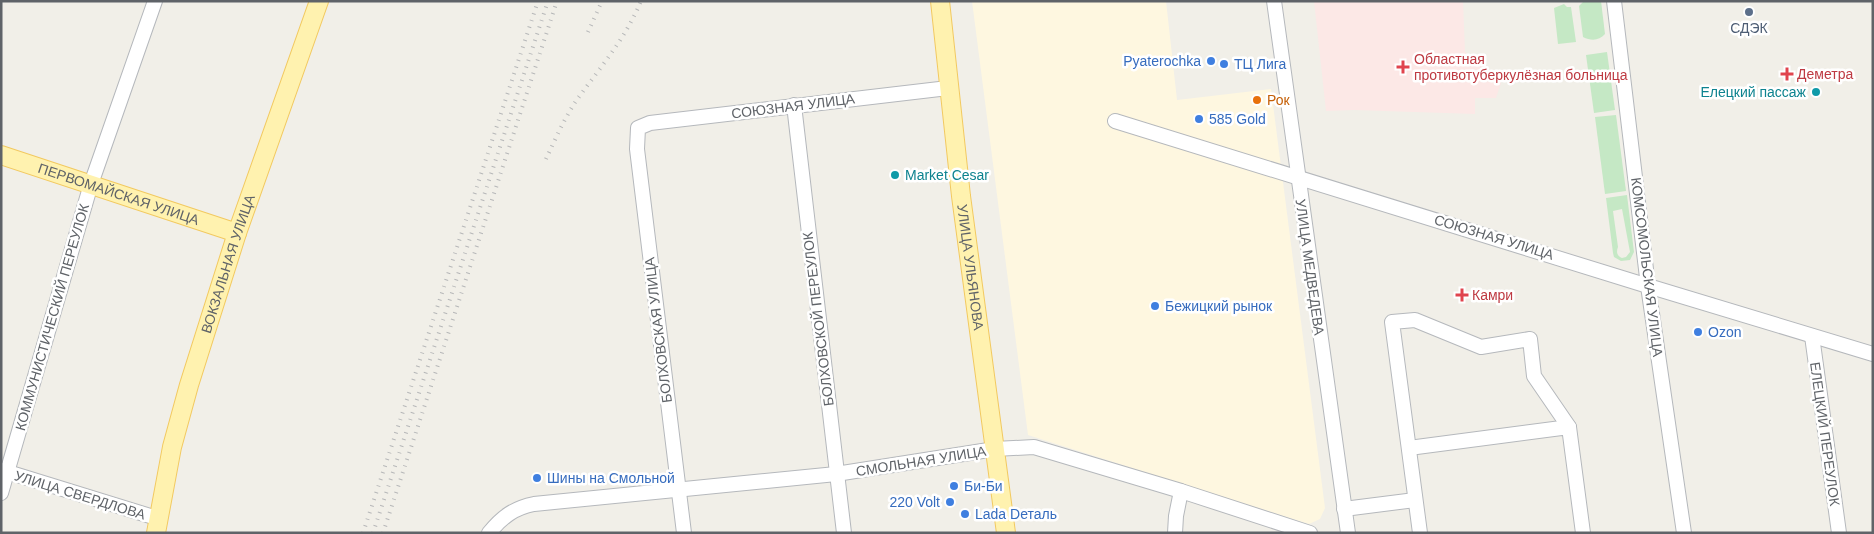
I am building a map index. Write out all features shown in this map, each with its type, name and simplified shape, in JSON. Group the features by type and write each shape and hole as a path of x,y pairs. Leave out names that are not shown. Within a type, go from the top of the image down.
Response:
{"main road":[{"name":"ВОКЗАЛЬНАЯ УЛИЦА","path":"158,526 172,447 189,385 237,232 319,1"},
{"name":"УЛИЦА УЛЬЯНОВА","path":"940,1 961,196 1006,533"},
{"name":"ПЕРВОМАЙСКАЯ УЛИЦА","path":"1,155 237,232"}],"street":[{"name":"КОММУНИСТИЧЕСКИЙ ПЕРЕУЛОК","path":"1,493 4,471 91,184 155,1"},
{"name":"УЛИЦА МЕДВЕДЕВА","path":"1274,1 1348,533"},
{"name":"КОМСОМОЛЬСКАЯ УЛИЦА","path":"1614,1 1648,286 1684,533"},
{"name":"СОЮЗНАЯ УЛИЦА","path":"638,128 650,123 948,88"},
{"name":"БОЛХОВСКОЙ ПЕРЕУЛОК","path":"794,105 844,533"},
{"name":"СОЮЗНАЯ УЛИЦА","path":"1115,121 1873,354"},
{"name":"БОЛХОВСКАЯ УЛИЦА","path":"638,128 637,149 677,489 684,533"},
{"path":"1420,533 1392,322 1415,320 1481,347 1530,339 1534,376 1569,427 1583,533"},
{"name":"ЕЛЕЦКИЙ ПЕРЕУЛОК","path":"1812,336 1839,533"},
{"path":"1409,448 1569,427"},
{"name":"СМОЛЬНАЯ УЛИЦА","path":"501,520 506,515 520,508 534,504 836,474 995,449 1034,447 1181,491 1310,533"},
{"name":"УЛИЦА СВЕРДЛОВА","path":"4,471 158,526"},
{"path":"1175,533 1181,491"},
{"path":"1344,509 1416,500"},
{"path":"489,533 501,520 507,533"}],"shaded area":[{"name":"Бежицкий рынок","path":"972,1 1166,1 1177,100 1271,89 1325,508 1320,519 1309,524 1028,435"},
{"name":"Областная противотуберкулёзная больница","path":"1314,1 1463,1 1465,52 1501,83 1496,98 1475,98 1475,114 1354,110 1326,111"}],"green space":[{"path":"1584,1 1601,1 1605,34 1598,39 1592,40 1583,37 1579,6"},
{"path":"1564,4 1567,7 1571,7 1576,42 1558,44 1554,8"},
{"path":"1607,52 1615,110 1594,113 1586,55"},
{"path":"1616,115 1626,191 1605,194 1595,117"},
{"path":"1627,195 1634,252 1630,260 1621,261 1614,257 1606,198","holes":["1622,209 1630,252 1626,257 1622,258 1617,254 1618,247 1613,211"]}],"railway":[{"path":"363,533 538,1"},
{"path":"373,533 548,1"},
{"path":"383,533 557,1"},
{"path":"588,32 602,1"},
{"path":"546,159 576,101 628,28 641,1"}],"place":[{"name":"СДЭК","path":"1749,12"},
{"name":"Pyaterochka","path":"1211,61"},
{"name":"ТЦ Лига","path":"1224,64"},
{"name":"Областная противотуберкулёзная больница","path":"1403,67"},
{"name":"Деметра","path":"1787,74"},
{"name":"Елецкий пассаж","path":"1816,92"},
{"name":"Рок","path":"1257,100"},
{"name":"585 Gold","path":"1199,119"},
{"name":"Market Cesar","path":"895,175"},
{"name":"Камри","path":"1462,295"},
{"name":"Бежицкий рынок","path":"1155,306"},
{"name":"Ozon","path":"1698,332"},
{"name":"Шины на Смольной","path":"537,478"},
{"name":"Би-Би","path":"954,486"},
{"name":"220 Volt","path":"950,502"},
{"name":"Lada Dеталь","path":"965,514"}]}
